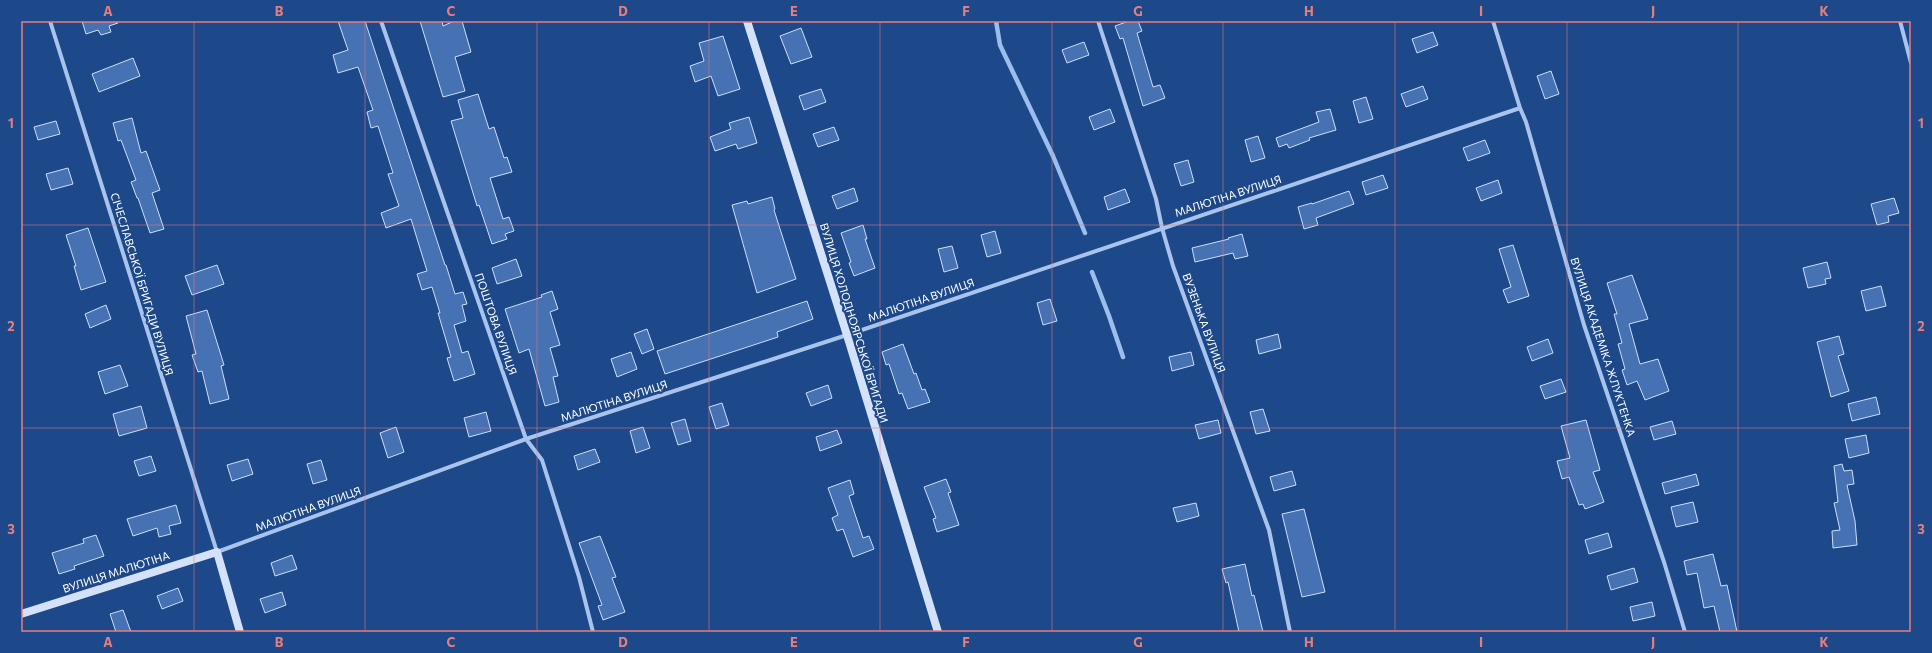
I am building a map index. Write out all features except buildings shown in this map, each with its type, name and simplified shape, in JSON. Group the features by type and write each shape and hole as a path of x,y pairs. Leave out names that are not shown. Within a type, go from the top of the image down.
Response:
{"street":[{"name":"СІЧЕСЛАВСЬКОЇ БРИГАДИ ВУЛИЦЯ","path":"50,21 217,552"},
{"name":"ПОШТОВА ВУЛИЦЯ","path":"381,21 526,439 542,460 578,577 593,632"},
{"name":"ВУЛИЦЯ ХОЛОДНОЯРСЬКОЇ БРИГАДИ","path":"747,21 847,335 938,632"},
{"name":"ВУЗЕНЬКА ВУЛИЦЯ","path":"1098,21 1156,199 1162,228 1173,266 1269,530 1290,632"},
{"name":"ВУЛИЦЯ АКАДЕМІКА ЖЛУКТЕНКА","path":"1493,21 1520,108 1526,122 1584,324 1664,562 1685,632"},
{"path":"1900,21 1911,63"},
{"name":"МАЛЮТІНА ВУЛИЦЯ","path":"217,552 526,439 847,335 1520,108"},
{"name":"ВУЛИЦЯ МАЛЮТІНА","path":"21,614 217,552"},
{"path":"217,552 240,632"}],"waterway":[{"path":"996,21 1000,45 1053,156 1085,233"},
{"path":"1092,272 1123,357"}]}
